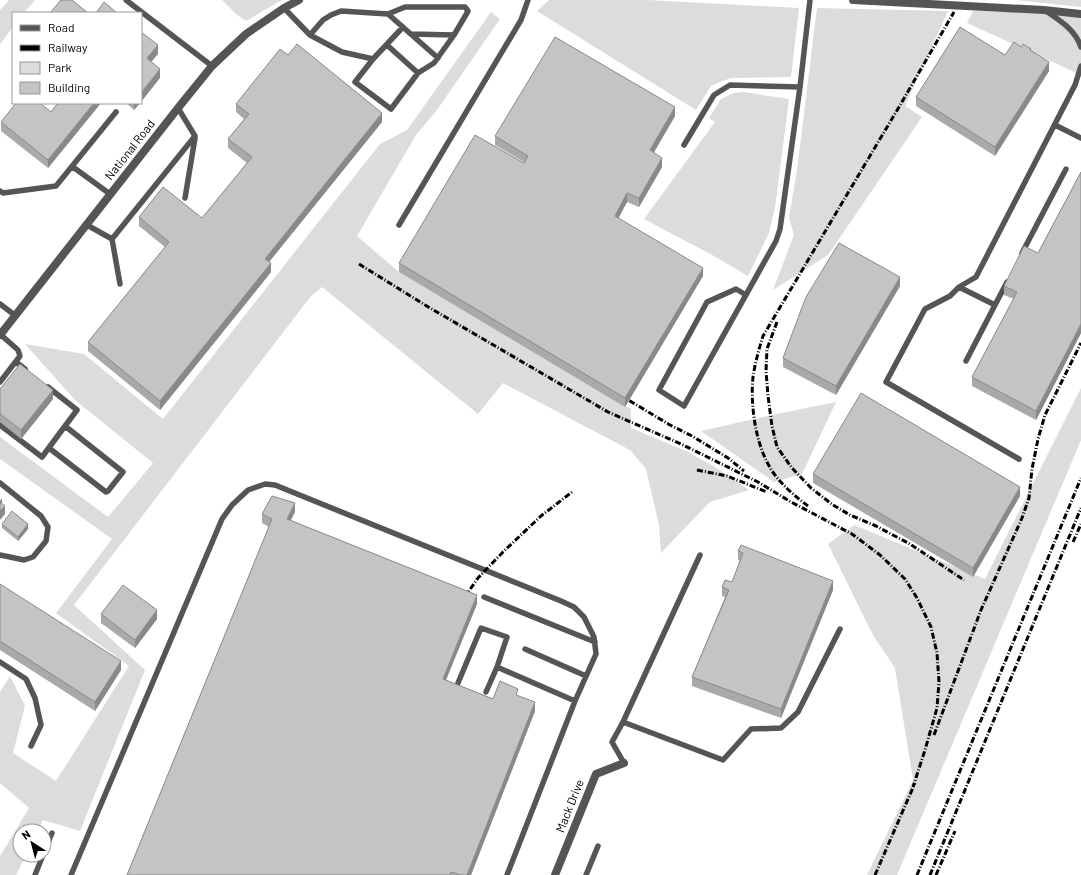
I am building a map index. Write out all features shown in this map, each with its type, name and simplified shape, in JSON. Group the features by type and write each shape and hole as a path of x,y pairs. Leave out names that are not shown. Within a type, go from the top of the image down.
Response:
{"street":[{"name":"National Road","path":"0,334 16,316 110,194 212,66 246,34 284,8 299,0"},
{"path":"853,0 1044,10 1081,14"},
{"name":"Mack Drive","path":"555,875 596,774 624,763"}],"lane":[{"path":"126,0 142,12"},
{"path":"399,225 521,20 528,0"},
{"path":"746,295 736,289 707,302 659,390 684,406 775,245 780,229 800,87 810,0"},
{"path":"310,36 324,20 331,15 341,12 388,14 405,7 465,7 468,13 438,58 434,63 418,73 391,109 355,82 403,27"},
{"path":"284,8 310,36 342,52 374,59"},
{"path":"1044,10 1061,21 1074,34 1081,47"},
{"path":"142,12 212,66"},
{"path":"388,14 438,58"},
{"path":"411,34 454,35"},
{"path":"387,46 418,73"},
{"path":"1019,459 886,382 925,309 950,296 959,287 976,277 1075,85 1081,66"},
{"path":"684,145 714,95 730,85 800,87"},
{"path":"178,108 195,136 185,198"},
{"path":"0,191 3,193 56,186 116,112"},
{"path":"1055,125 1081,138"},
{"path":"120,284 112,239 195,136"},
{"path":"72,167 110,194"},
{"path":"1020,257 1066,169"},
{"path":"87,225 112,239"},
{"path":"966,361 1009,278"},
{"path":"959,287 995,305"},
{"path":"0,304 16,316"},
{"path":"0,334 18,350 20,356 0,382"},
{"path":"16,362 28,372"},
{"path":"0,425 42,457 77,410 40,381"},
{"path":"49,448 106,492 108,492 123,472 65,426"},
{"path":"0,483 41,516 48,527 46,541 33,557 24,560 0,555"},
{"path":"71,875 222,519 232,505 248,490 265,484 275,485 561,601 574,607 584,617 594,637 596,654 575,701 507,875"},
{"path":"624,763 612,742 623,722 700,555"},
{"path":"484,597 595,642"},
{"path":"458,683 481,628 507,637 486,692"},
{"path":"623,722 723,760 751,730 781,728 798,712 840,629"},
{"path":"525,649 586,676"},
{"path":"0,662 26,679 35,698 41,725 31,746"},
{"path":"496,667 575,701"},
{"path":"586,875 598,846"},
{"path":"34,875 39,863"}],"green space":[{"path":"9,0 35,0 25,12 12,12 12,28 0,44 0,10"},
{"path":"222,0 282,0 246,21 236,14"},
{"path":"549,0 648,0 799,8 791,77 732,78 722,81 711,86 696,110 537,11"},
{"path":"1015,0 1081,0 1081,7"},
{"path":"817,8 948,11 905,106 922,117 828,255 773,290 794,235 789,218 797,170"},
{"path":"973,11 1081,13 1081,75 967,23"},
{"path":"491,12 500,19 437,110 416,135 357,236 399,272 631,409 631,428 686,451 715,467 749,490 710,502 661,553 659,525 646,469 630,450 503,383 478,414 322,287 311,296 74,605 145,670 80,831 43,820 42,823 20,823 29,808 0,783 0,692 10,676 25,706 13,753 56,781 129,666 56,613 112,539 0,459 0,437 108,517 153,463 75,400 25,344 84,354 163,419 380,144 407,130"},
{"path":"743,92 789,99 775,208 769,233 748,276 644,219 715,122 709,118 721,99 734,93"},
{"path":"1081,388 1081,440 897,875 867,875 913,780 895,668 873,635 828,544 854,525 985,579"},
{"path":"836,402 802,474 774,482 701,431 772,415"},
{"path":"12,836 12,863 22,863 16,875 0,875 0,856"}],"building":[{"path":"61,0 72,0 87,12 51,12"},
{"path":"104,2 116,12 97,12"},
{"path":"960,27 1005,55 1014,42 1021,47 1023,44 1049,62 995,147 916,97"},
{"path":"142,33 158,45 147,58 160,69 142,92"},
{"path":"555,37 675,107 650,150 662,158 639,198 627,193 615,216 703,268 625,398 399,263 475,135 524,163 528,156 495,136"},
{"path":"297,44 382,113 265,259 271,263 160,401 88,342 169,242 139,217 163,187 202,218 252,157 228,139 249,114 236,104 280,49 288,55"},
{"path":"15,104 41,104 51,112 57,104 93,104 48,160 1,122"},
{"path":"1081,172 1081,324 1036,411 972,377 1017,292 1004,286 1024,246 1038,253"},
{"path":"839,243 900,277 836,386 783,358 806,297"},
{"path":"20,364 53,390 21,430 0,414 0,389"},
{"path":"861,393 1020,487 973,568 813,474"},
{"path":"272,496 295,503 287,519 477,595 443,679 493,699 500,681 518,689 516,695 535,702 467,875 451,872 450,875 127,875 272,519 262,514"},
{"path":"0,502 5,506 0,511"},
{"path":"12,511 28,524 18,537 2,524"},
{"path":"741,545 833,581 781,709 692,677 729,590 722,587 725,580 732,582 743,553 738,551"},
{"path":"0,584 121,661 95,702 0,641"},
{"path":"123,585 157,610 135,640 101,614"}],"railway":[{"path":"808,506 790,492 775,475 768,465 759,441 752,401 752,389 755,367 763,336 954,12"},
{"path":"359,264 425,305 608,412 681,444 758,482 791,502 852,534 880,555 905,579 917,598 931,627 937,653 939,682 937,708 913,787"},
{"path":"777,322 767,349 766,371 768,396 772,426 777,447 792,468 811,488 833,505 850,515 876,526 910,544 964,580"},
{"path":"934,735 981,610 1022,518 1029,498 1032,469 1045,415 1081,343"},
{"path":"620,395 728,458 744,471"},
{"path":"697,470 727,476 767,492"},
{"path":"917,875 1081,478"},
{"path":"464,598 478,578 503,552 541,516 572,492"},
{"path":"930,875 1081,508"},
{"path":"1073,542 1081,524"},
{"path":"875,875 915,783"},
{"path":"936,875 955,831"}]}
